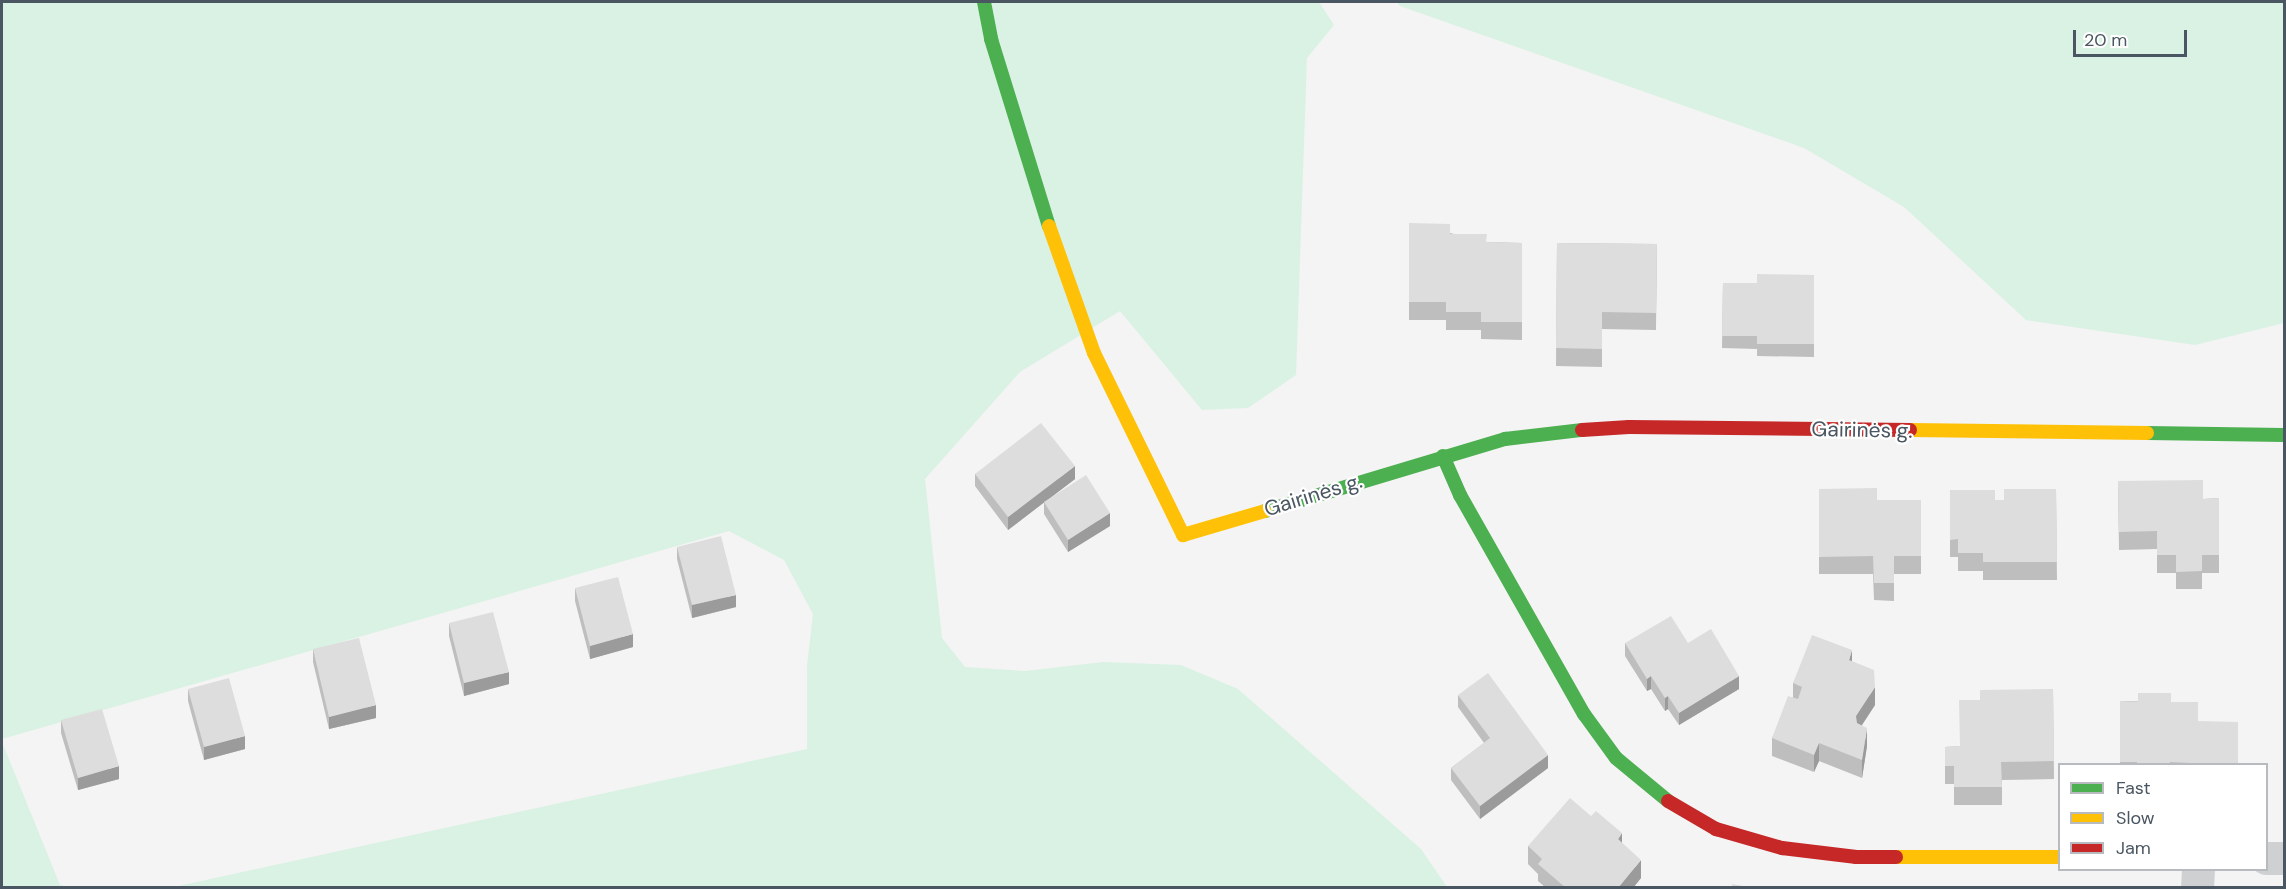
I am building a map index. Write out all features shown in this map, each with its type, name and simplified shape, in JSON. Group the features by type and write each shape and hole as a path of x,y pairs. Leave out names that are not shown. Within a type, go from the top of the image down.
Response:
{"street":[{"name":"Gairinės g.","path":"984,2 991,39 1059,258 1094,353 1183,535 1504,439 1629,427 2284,435"},
{"path":"1443,456 1460,495 1584,714 1616,758 1655,794 1716,829 1782,848 1856,857 2058,857"},
{"path":"2268,858 2284,858"},
{"path":"2198,871 2198,888"}],"green space":[{"path":"2,2 1319,2 1334,25 1307,58 1296,375 1248,408 1202,410 1120,311 1020,372 925,479 942,638 965,667 1025,671 1103,662 1181,665 1238,689 1421,849 1447,887 174,887 807,749 807,665 813,614 784,560 729,531 2,739"},
{"path":"1397,2 2284,2 2284,323 2195,345 2026,320 1904,207 1804,148 1400,6"},
{"path":"2,742 60,885 71,887 2,887"}],"building":[{"path":"1409,223 1450,224 1450,234 1487,234 1486,242 1522,243 1522,322 1481,322 1481,312 1446,312 1446,302 1409,302"},
{"path":"1557,243 1657,244 1656,313 1602,312 1602,349 1556,348"},
{"path":"1757,274 1814,275 1814,344 1757,344 1757,336 1722,336 1723,283 1757,283"},
{"path":"1041,423 1075,466 1008,517 975,474"},
{"path":"1086,475 1110,513 1068,540 1044,502"},
{"path":"2203,480 2203,499 2219,498 2219,555 2202,555 2202,571 2176,572 2176,555 2157,555 2157,531 2119,532 2118,481"},
{"path":"1877,488 1877,500 1921,500 1921,556 1894,556 1894,583 1874,583 1873,556 1819,557 1819,489"},
{"path":"2004,489 2056,489 2057,562 1983,562 1983,553 1958,553 1958,539 1950,540 1950,490 1995,490 1995,500 2004,500"},
{"path":"721,536 736,595 692,605 677,547"},
{"path":"618,577 633,634 590,646 575,588"},
{"path":"493,612 509,672 464,683 449,623"},
{"path":"1671,616 1688,643 1711,629 1739,676 1679,713 1668,696 1665,698 1651,676 1647,679 1625,643"},
{"path":"1812,635 1852,650 1849,660 1874,670 1875,687 1856,716 1857,723 1867,728 1862,760 1819,743 1814,755 1772,738 1788,696 1798,699 1802,687 1793,683"},
{"path":"359,638 376,705 329,717 313,649"},
{"path":"1488,673 1548,755 1480,806 1451,768 1490,738 1458,695"},
{"path":"229,678 245,736 204,747 188,689"},
{"path":"2053,689 2054,761 2001,762 2002,787 1954,787 1954,766 1945,766 1945,747 1960,746 1959,700 1980,700 1980,690"},
{"path":"2138,693 2171,693 2171,702 2198,702 2198,721 2238,722 2238,763 2120,762 2120,701 2138,702"},
{"path":"102,709 119,766 78,778 61,720"},
{"path":"1570,798 1591,816 1596,811 1622,833 1618,839 1641,860 1618,888 1566,888 1538,864 1542,859 1528,846"},
{"path":"1732,884 1754,888 1732,888"}],"traffic: fast":[{"path":"984,2 991,39 1049,226"},
{"path":"1265,511 1505,439 1582,430"},
{"path":"2147,433 2284,435"},
{"path":"1443,456 1460,495 1584,714 1616,758 1668,801"}],"traffic: slow":[{"path":"1049,226 1094,353 1183,535 1265,511"},
{"path":"1910,430 2147,433"},
{"path":"1896,857 2058,857"}],"traffic: jam":[{"path":"1582,430 1629,427 1910,430"},
{"path":"1668,801 1716,829 1782,848 1856,857 1896,857"}]}
